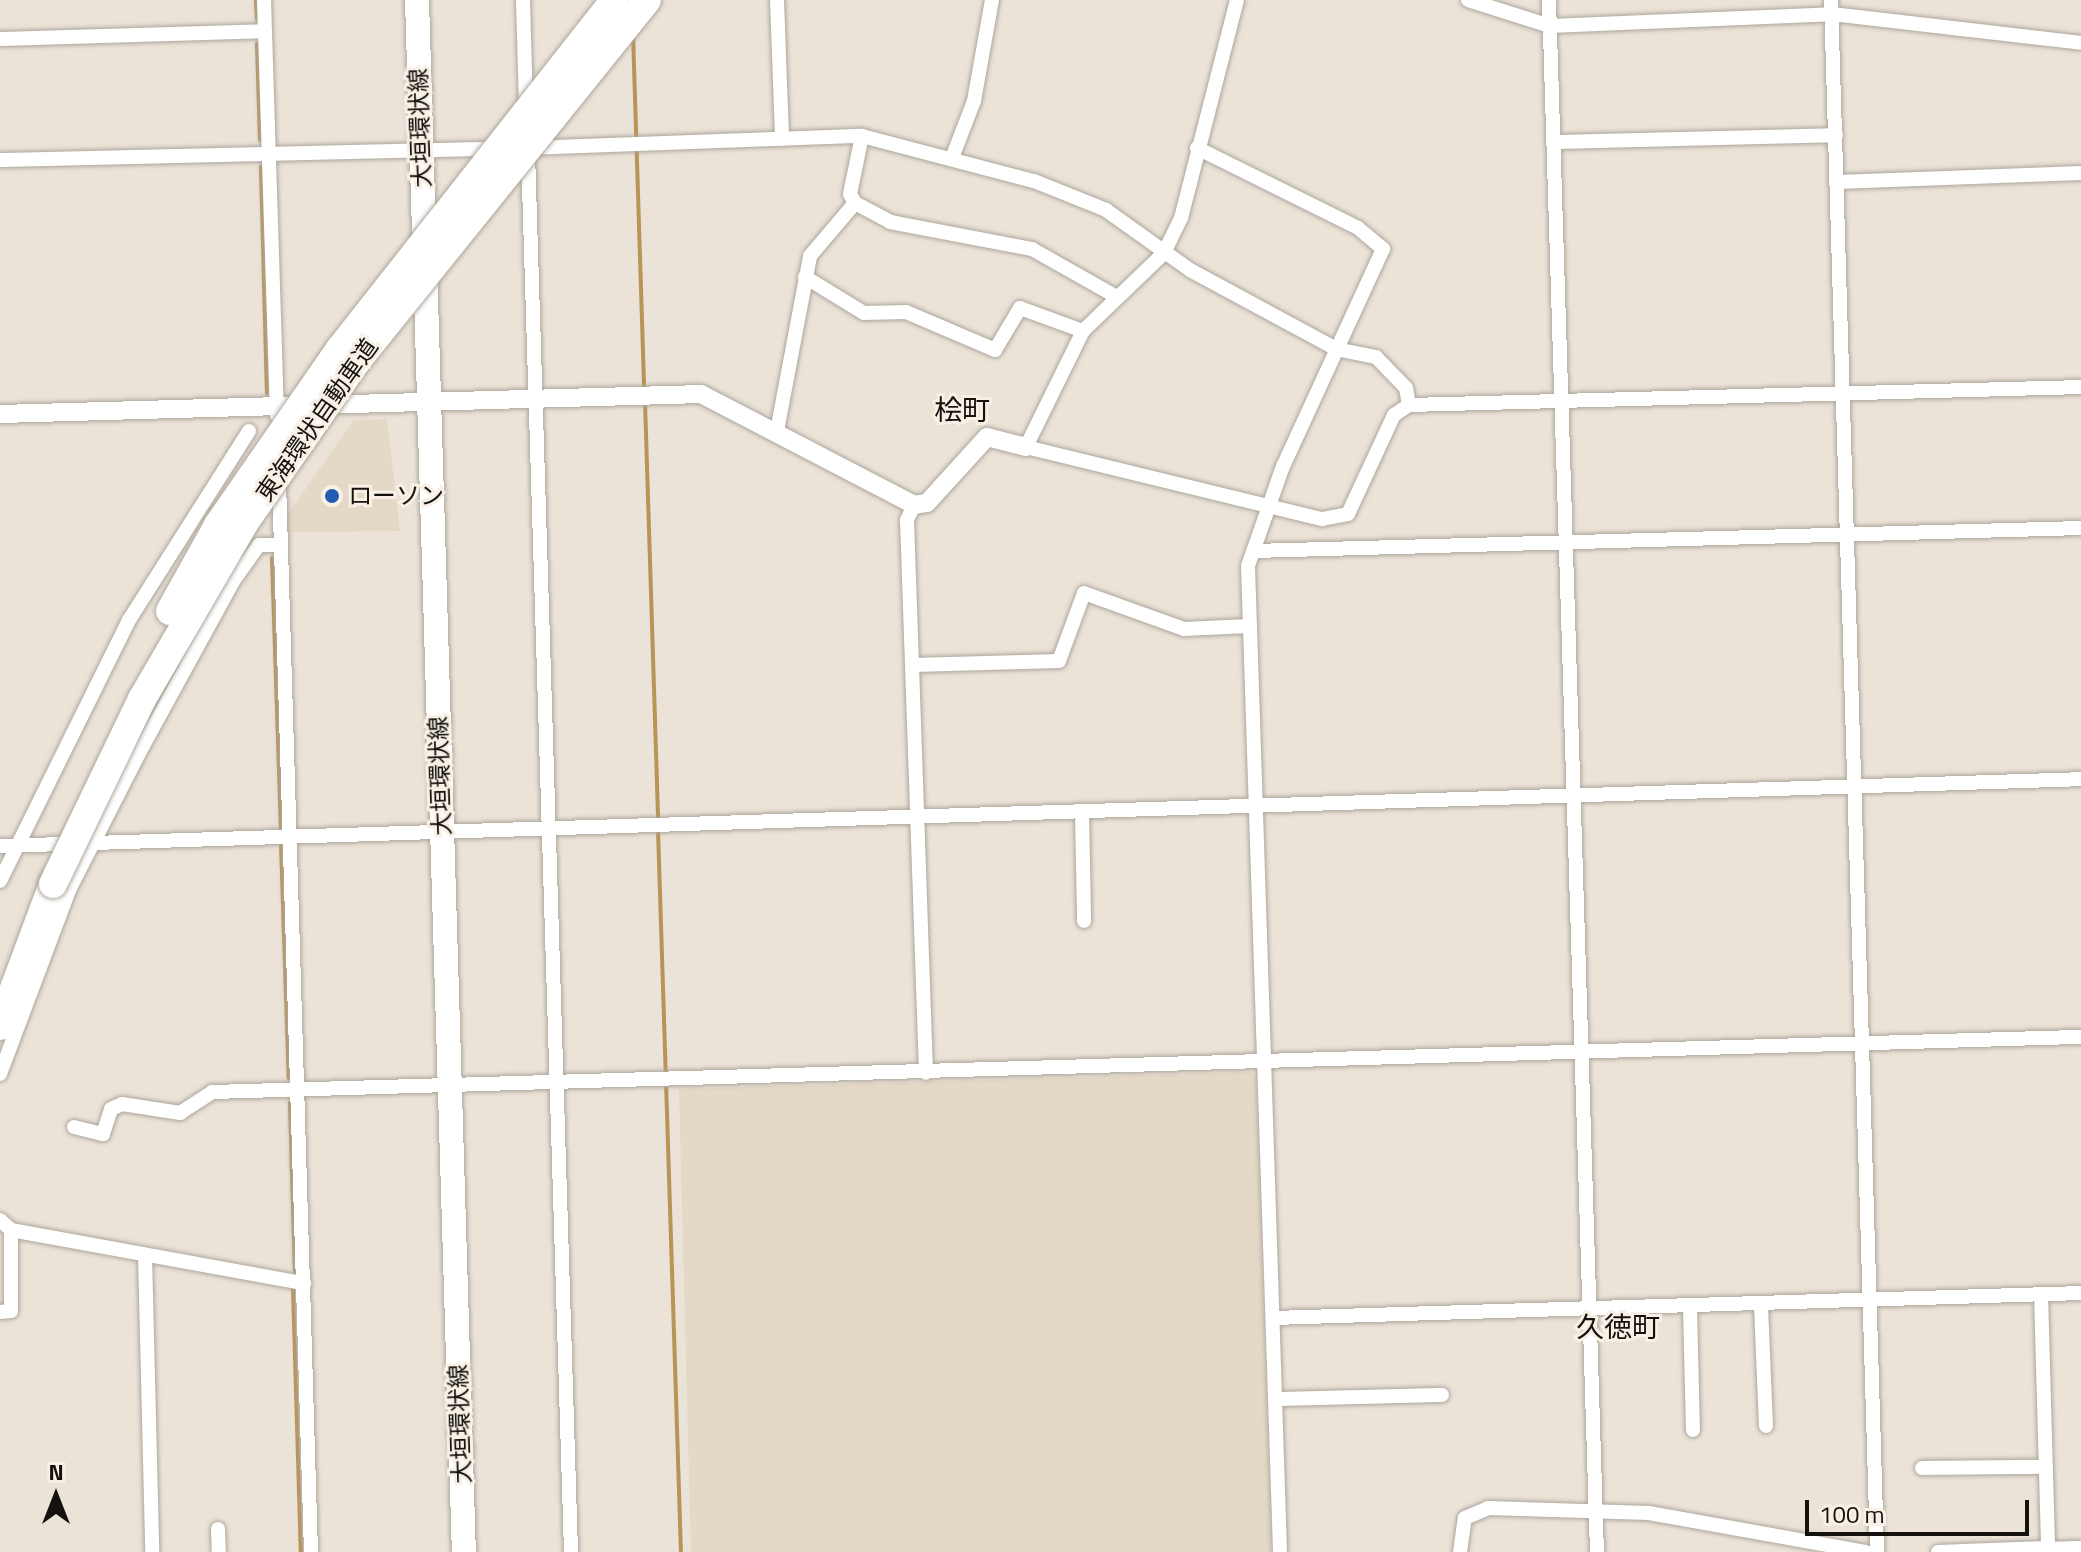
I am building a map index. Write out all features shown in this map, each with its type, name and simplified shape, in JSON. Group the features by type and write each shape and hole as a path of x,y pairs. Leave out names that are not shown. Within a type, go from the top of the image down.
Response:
{"highway":[{"path":"449,204 597,0"},
{"name":"東海環状自動車道","path":"0,1026 127,696 218,525 449,204 615,0"},
{"name":"東海環状自動車道","path":"53,884 142,699 245,522 356,362 647,0"}],"main road":[{"name":"大垣環状線","path":"417,0 464,1552"}],"street":[{"path":"264,0 311,1552"},
{"path":"523,0 554,1084 571,1552"},
{"path":"777,0 782,139"},
{"path":"952,158 974,101 992,0"},
{"path":"1026,447 1083,331 1115,296 1164,253 1184,209 1237,0"},
{"path":"1468,0 1550,26 1832,7 2081,43"},
{"path":"1549,0 1579,797 1597,1552"},
{"path":"1832,7 1877,1552"},
{"path":"0,39 265,31"},
{"path":"1554,142 1836,135"},
{"path":"862,136 851,184 855,203 890,222 1032,249 1115,296"},
{"path":"0,160 421,152 862,136 952,158 1106,210 1164,253 1336,349 1376,357 1406,388 1409,405"},
{"path":"1197,148 1358,228 1383,249 1336,349 1268,507 1253,551 1249,626 1280,1552"},
{"path":"1837,182 2081,173"},
{"path":"777,431 810,256 855,203"},
{"path":"805,277 864,313 906,312 995,350 1020,308 1083,331"},
{"path":"0,414 534,395 658,393 711,396 914,505 927,503 987,437 1322,519 1348,514 1394,415 1409,405 2081,387"},
{"path":"0,881 173,547 249,431"},
{"path":"914,505 907,520 926,1073"},
{"path":"1253,551 2081,528"},
{"path":"0,1074 92,842 234,580 259,545 281,545"},
{"path":"173,547 234,580"},
{"path":"913,665 1059,661 1084,593 1184,629 1249,626"},
{"path":"0,846 2081,779"},
{"path":"1082,812 1084,921"},
{"path":"74,1127 103,1134 111,1109 122,1104 180,1113 212,1092 1263,1065 2081,1037"},
{"path":"0,1312 11,1311 5,1225 145,1255 304,1283"},
{"path":"145,1255 152,1552"},
{"path":"1273,1318 1761,1306 2081,1293"},
{"path":"2041,1294 2047,1550"},
{"path":"1761,1306 1766,1426"},
{"path":"1690,1308 1693,1430"},
{"path":"1276,1399 1442,1395"},
{"path":"1922,1468 2044,1467"},
{"path":"1460,1552 1465,1518 1476,1509 1649,1513 1866,1552"},
{"path":"218,1529 219,1552"},
{"path":"1938,1552 2081,1548"}],"shaded area":[{"path":"387,419 400,531 286,532 286,517 354,420"},
{"path":"1251,1072 1256,1077 1271,1552 691,1552 679,1089"}],"waterway":[{"path":"256,0 257,19"},
{"path":"633,34 644,389"},
{"path":"257,44 260,140"},
{"path":"261,167 267,393"},
{"path":"645,402 658,821"},
{"path":"272,558 281,831"},
{"path":"658,830 681,1552"},
{"path":"281,843 289,1078"},
{"path":"290,1103 295,1276"},
{"path":"293,1289 301,1552"}],"place":[{"name":"ローソン","path":"332,496"}],"district":[{"name":"桧町","path":"962,410"},
{"name":"久徳町","path":"1618,1327"}]}
